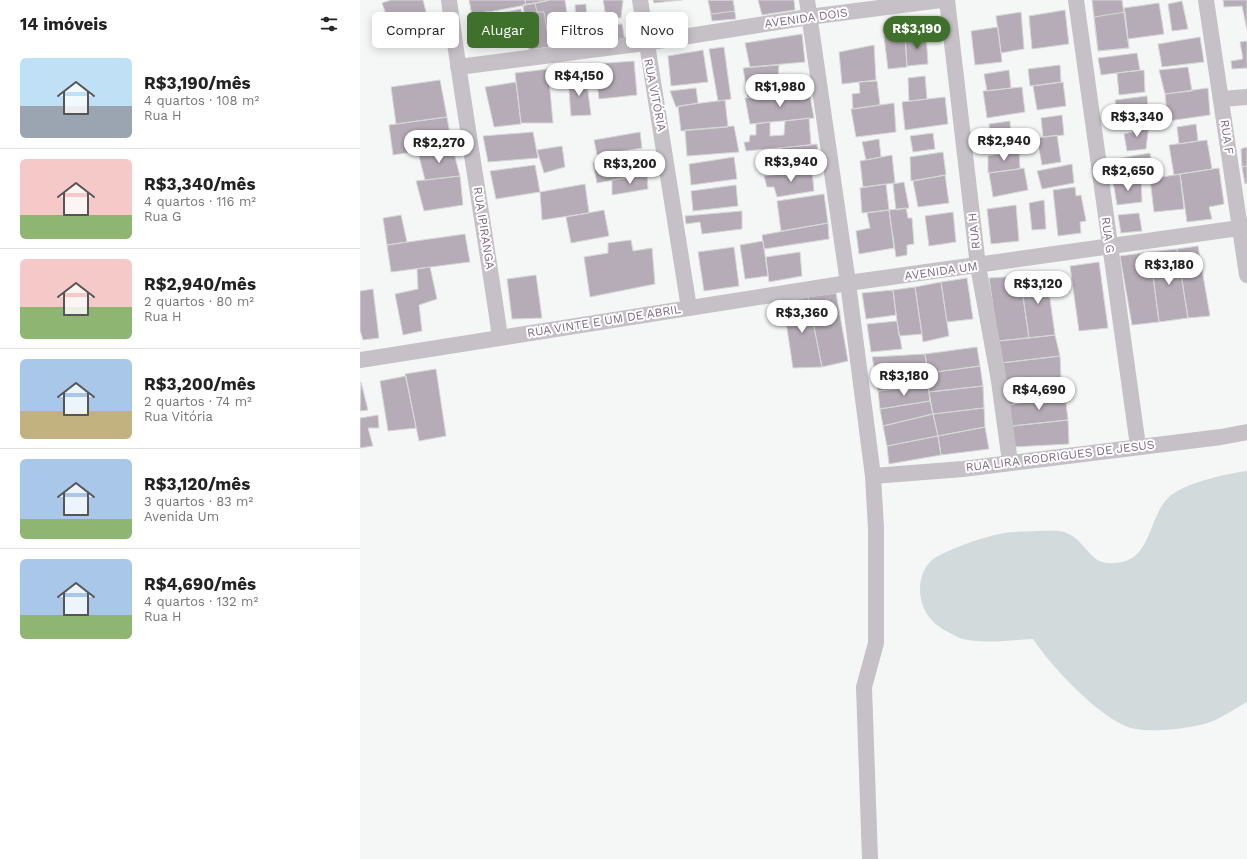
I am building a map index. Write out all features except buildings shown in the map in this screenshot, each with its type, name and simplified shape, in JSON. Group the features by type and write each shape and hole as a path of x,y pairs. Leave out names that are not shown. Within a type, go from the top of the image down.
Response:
{"street":[{"name":"RUA IPIRANGA","path":"449,0 500,337"},
{"name":"RUA VITÓRIA","path":"640,0 641,12"},
{"path":"806,0 848,283 873,476 876,528 876,643 864,687 870,859"},
{"name":"AVENIDA DOIS","path":"688,36 809,17 941,0"},
{"name":"RUA H","path":"947,0 978,266 999,381 1010,462"},
{"name":"RUA G","path":"1076,0 1138,446"},
{"name":"RUA F","path":"1206,0 1244,227 1247,275"},
{"name":"AVENIDA DOIS","path":"458,67 626,45"},
{"name":"RUA VITÓRIA","path":"646,48 663,139 689,308"},
{"path":"1222,99 1247,97"},
{"name":"AVENIDA UM","path":"848,283 978,266 1244,227"},
{"name":"RUA VINTE E UM DE ABRIL","path":"360,360 848,283"},
{"name":"RUA LIRA RODRIGUES DE JESUS","path":"873,476 963,469 1138,446 1220,437 1247,432"}],"shaded area":[{"path":"1247,471 1247,702 1215,720 1196,726 1168,730 1131,728 1119,723 1091,703 1064,677 1033,639 989,641 963,639 937,625 924,610 920,588 924,570 930,562 938,556 954,549 979,539 1004,533 1057,531 1069,534 1082,544 1091,555 1103,562 1122,562 1132,558 1139,552 1145,543 1158,513 1170,496 1196,483 1228,474"}]}
